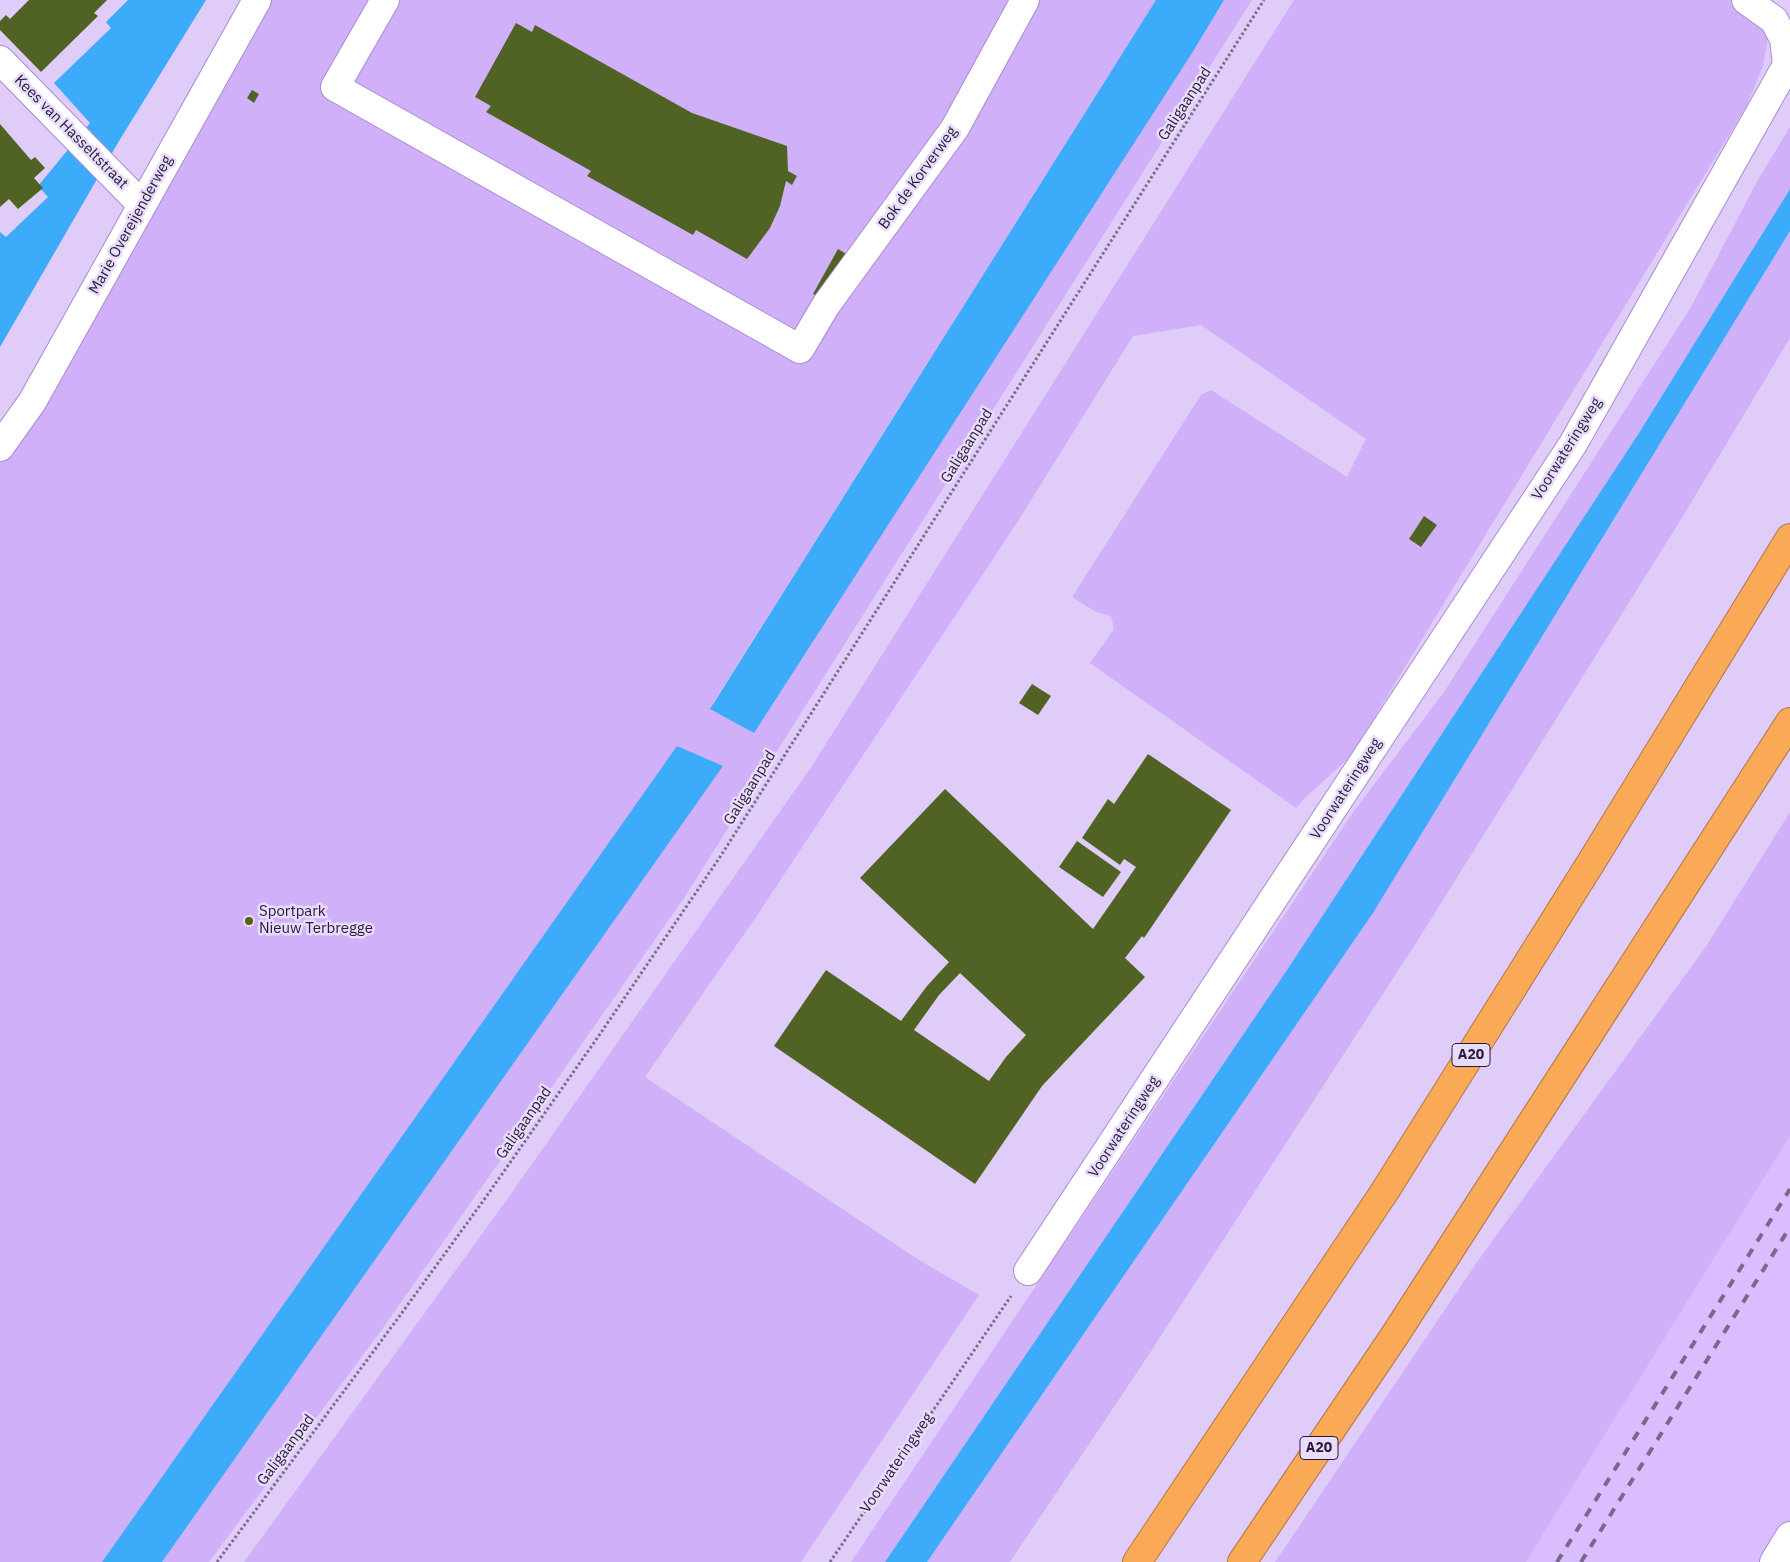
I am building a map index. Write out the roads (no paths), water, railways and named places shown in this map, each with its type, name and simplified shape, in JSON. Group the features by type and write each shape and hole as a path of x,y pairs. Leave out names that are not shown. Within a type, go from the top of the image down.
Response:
{"highway":[{"name":"A20","path":"1137,1562 1385,1191 1587,870 1790,538"},
{"name":"A20","path":"1242,1562 1395,1335 1790,722"}],"street":[{"name":"Marie Overeijenderweg","path":"0,447 32,402 257,0"},
{"name":"Bok de Korverweg","path":"385,0 334,87 800,350 826,305 955,128 1025,0"},
{"name":"Voorwateringweg","path":"1028,1272 1572,444 1646,315 1787,65 1784,39 1774,20 1746,0"},
{"name":"Kees van Hasseltstraat","path":"0,60 142,205"},
{"path":"1774,1562 1790,1536"}],"water":[{"path":"128,0 206,0 119,141 0,347 0,232 6,237 48,197 38,186 90,123 54,83 111,28 106,22"},
{"path":"1156,0 1224,0 1194,50 754,733 710,709"},
{"path":"1790,189 1790,231 1373,913 927,1562 885,1562 1285,973 1639,433"},
{"path":"677,746 723,766 162,1562 102,1562"}],"railway":[{"path":"1557,1562 1790,1189"},
{"path":"1581,1562 1790,1227"}],"place":[{"name":"Sportpark Nieuw Terbregge","path":"249,921"}]}
